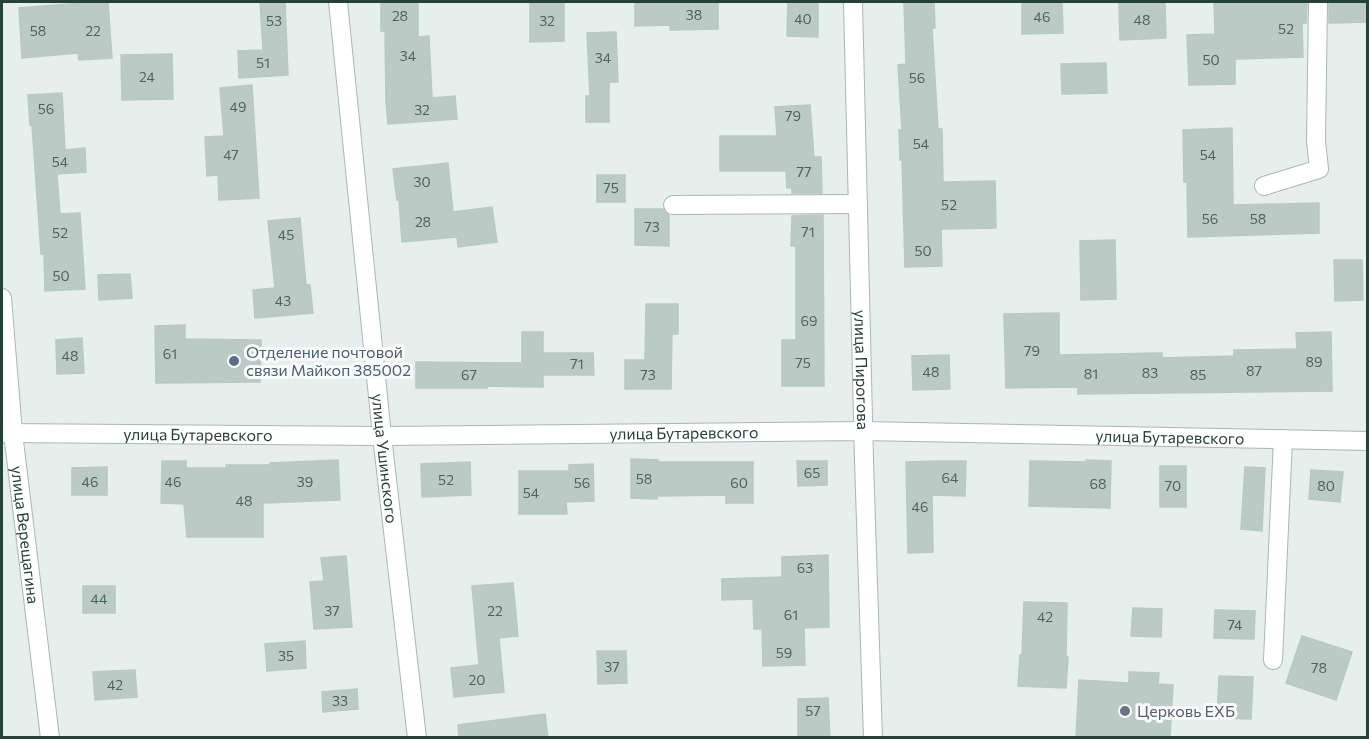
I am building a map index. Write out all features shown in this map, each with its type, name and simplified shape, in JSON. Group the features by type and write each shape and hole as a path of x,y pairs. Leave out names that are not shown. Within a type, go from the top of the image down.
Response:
{"street":[{"name":"улица Ушинского","path":"338,2 382,436 417,738"},
{"name":"улица Пирогова","path":"853,2 873,738"},
{"path":"1264,186 1319,169 1316,141 1318,2"},
{"path":"674,205 858,204"},
{"name":"улица Верещагина","path":"2,298 7,433 50,738"},
{"name":"улица Бутаревского","path":"7,433 382,436 863,431 1368,441"},
{"path":"1273,660 1283,439"}],"building":[{"path":"108,2 112,58 79,60 78,53 22,58 19,8"},
{"path":"260,2 285,2 288,75 239,78 238,51 263,50"},
{"path":"381,2 418,2 418,37 429,36 432,98 455,96 457,119 388,124 385,31 381,31"},
{"path":"530,2 564,2 564,41 530,42"},
{"path":"635,2 718,2 718,29 670,30 670,25 635,26"},
{"path":"788,2 818,2 818,37 787,36"},
{"path":"904,2 934,2 935,28 932,28 938,129 942,129 943,182 995,181 996,228 941,229 942,266 905,267 898,65 906,64"},
{"path":"1022,2 1062,2 1063,33 1022,34"},
{"path":"1119,2 1165,2 1166,38 1120,40"},
{"path":"1214,2 1307,2 1306,23 1302,23 1303,57 1235,59 1235,84 1189,85 1187,35 1215,34"},
{"path":"1329,2 1368,2 1368,22 1329,23"},
{"path":"616,32 618,82 609,82 609,122 586,122 586,96 590,96 587,33"},
{"path":"172,54 173,99 122,100 121,55"},
{"path":"1106,63 1107,93 1062,94 1061,64"},
{"path":"252,85 259,198 219,200 218,175 207,176 205,137 224,136 220,88"},
{"path":"62,93 65,150 85,148 86,172 57,174 60,214 80,213 85,289 45,291 44,253 41,254 28,95"},
{"path":"810,105 814,157 821,157 822,193 792,193 792,188 787,188 786,171 720,171 720,136 777,136 775,107"},
{"path":"1232,128 1233,205 1319,203 1319,233 1188,237 1183,130"},
{"path":"448,163 453,212 492,207 497,242 458,247 457,237 402,242 399,200 397,200 393,169"},
{"path":"597,175 625,175 625,202 597,202"},
{"path":"635,209 663,209 669,215 669,246 635,245"},
{"path":"823,215 824,386 782,386 782,340 796,340 796,246 791,246 792,216"},
{"path":"300,218 306,285 310,285 313,313 255,318 253,290 275,288 268,221"},
{"path":"1115,240 1116,299 1081,300 1080,241"},
{"path":"1334,260 1362,260 1363,300 1335,301"},
{"path":"130,274 132,298 99,300 98,275"},
{"path":"646,304 678,304 678,334 672,334 671,389 625,389 625,360 645,360"},
{"path":"1059,313 1059,355 1162,353 1162,358 1234,356 1234,350 1297,349 1296,333 1331,332 1332,391 1078,394 1078,387 1006,388 1004,314"},
{"path":"185,325 185,339 261,340 260,382 156,383 155,326"},
{"path":"522,332 543,332 543,353 593,353 594,375 543,375 543,387 416,388 416,362 522,363"},
{"path":"82,338 84,373 57,374 56,340"},
{"path":"949,355 950,389 913,390 912,356"},
{"path":"631,459 658,460 658,462 753,462 753,503 726,503 726,495 657,496 657,499 631,498"},
{"path":"338,460 340,500 263,503 263,537 187,537 184,504 161,503 162,461 186,461 186,468 226,468 226,465 270,465 270,463"},
{"path":"1086,460 1111,461 1110,508 1029,506 1030,461 1086,462"},
{"path":"797,461 827,461 827,485 798,486"},
{"path":"966,461 965,496 932,495 933,552 908,553 906,462"},
{"path":"470,462 471,495 422,497 421,464"},
{"path":"593,464 594,501 566,502 567,514 519,514 519,471 569,471 569,465"},
{"path":"1160,466 1186,466 1186,507 1160,507"},
{"path":"107,467 107,495 72,495 72,468"},
{"path":"1245,467 1265,468 1262,531 1241,529"},
{"path":"1311,470 1343,472 1340,502 1309,499"},
{"path":"828,555 829,627 804,628 805,665 763,666 762,629 754,629 753,599 722,600 722,579 782,577 782,557"},
{"path":"346,556 352,627 314,629 310,582 324,581 321,558"},
{"path":"513,583 518,636 499,638 504,692 454,697 451,668 479,665 472,586"},
{"path":"83,586 115,586 115,613 83,613"},
{"path":"1024,602 1067,603 1066,688 1018,686"},
{"path":"1133,608 1162,609 1161,637 1131,636"},
{"path":"1215,610 1255,611 1254,639 1214,638"},
{"path":"1302,636 1352,652 1336,700 1286,683"},
{"path":"305,641 306,668 267,671 265,644"},
{"path":"597,651 626,651 627,683 598,684"},
{"path":"135,670 137,697 95,700 93,672"},
{"name":"Церковь ЕХБ","path":"1129,672 1159,673 1158,684 1173,685 1170,738 1076,738 1079,680 1129,683"},
{"path":"1219,676 1253,677 1251,719 1217,718"},
{"path":"357,689 358,709 323,712 322,692"},
{"path":"828,698 830,738 798,738 798,699"},
{"path":"545,714 548,738 459,738 458,725"}],"place":[{"name":"Отделение почтовой связи Майкоп 385002","path":"234,361"},
{"name":"Церковь ЕХБ","path":"1125,711"}]}
